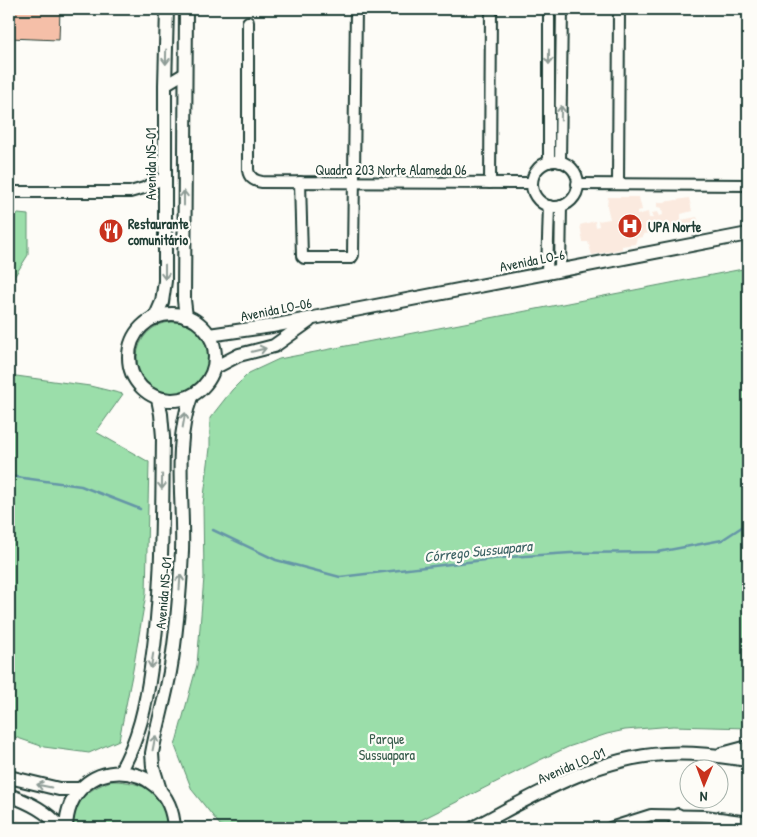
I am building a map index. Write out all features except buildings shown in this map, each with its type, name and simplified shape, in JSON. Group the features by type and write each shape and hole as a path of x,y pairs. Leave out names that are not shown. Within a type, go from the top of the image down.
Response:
{"street":[{"name":"Avenida NS-01","path":"155,318 162,302 165,281 167,9"},
{"path":"186,9 184,300 186,316"},
{"path":"300,182 300,253 303,257 351,258 353,255 356,9"},
{"path":"490,183 491,9"},
{"path":"549,162 550,9"},
{"path":"560,162 562,9"},
{"path":"618,184 619,9"},
{"name":"Quadra 203 Norte Alameda 06","path":"248,22 248,170 251,177 262,182 532,183"},
{"path":"165,85 185,72"},
{"path":"549,162 560,162 573,170 577,184 573,198 561,206 549,206 536,197 532,183 537,170 542,165 549,162"},
{"path":"9,192 130,192 144,188 166,177"},
{"path":"577,184 748,185"},
{"path":"549,206 554,271"},
{"path":"554,271 561,206"},
{"name":"Avenida LO-6","path":"321,315 748,234"},
{"path":"174,314 186,316 199,324 209,335 215,351 214,368 208,382 191,397 178,400 158,399 145,392 135,381 129,368 128,354 132,340 140,328 155,318 174,314"},
{"name":"Avenida LO-06","path":"209,335 272,326 321,315"},
{"name":"Avenida LO-06","path":"214,368 239,355 274,346 282,342 302,325 321,315"},
{"name":"Avenida NS-01","path":"182,828 173,822 168,802 160,790 153,767 152,753 170,672 178,608 182,549 182,434 185,413 191,397"},
{"name":"Avenida NS-01","path":"120,772 129,757 143,716 156,642 161,580 163,437 158,399"},
{"name":"Avenida LO-01","path":"717,756 748,746"},
{"name":"Avenida LO-01","path":"473,828 568,779 603,765 625,759 656,754 681,753 748,760"},
{"path":"66,828 66,814 71,801 80,789 92,780 106,774 120,772 135,774 149,780 160,790"},
{"path":"9,777 59,789 80,789"},
{"path":"9,795 39,808 61,828"},
{"path":"610,828 651,814 678,814 748,822"},
{"path":"673,828 678,814"}],"shaded area":[{"name":"UPA Norte","path":"608,197 639,197 642,210 637,211 637,215 648,212 649,218 653,218 652,213 657,212 659,216 663,215 662,208 657,207 657,203 689,198 692,211 681,214 681,220 697,217 700,229 687,232 685,224 682,225 683,233 667,235 664,224 661,224 662,232 643,234 643,237 637,238 635,244 622,246 622,249 592,255 588,242 583,242 580,225 595,221 596,227 599,226 598,221 610,219 607,206"},
{"path":"9,816 33,826 33,828 9,828"}],"green space":[{"path":"9,213 28,215 28,255 9,285"},
{"name":"Parque Sussuapara","path":"748,268 748,728 673,726 625,730 607,734 568,747 540,760 405,828 227,828 220,825 192,790 175,746 197,665 204,577 203,504 210,448 210,418 232,390 249,373 279,359"},
{"path":"173,322 193,328 203,338 209,358 203,378 193,388 173,394 153,388 143,378 137,358 143,338 153,328"},
{"path":"9,375 90,386 123,394 96,432 149,462 146,594 119,740 89,753 44,747 9,735"},
{"path":"111,781 133,783 151,791 162,806 168,828 71,828 75,811 83,798 95,788"}],"waterway":[{"name":"Córrego Sussuapara","path":"9,476 81,486 140,509"},
{"name":"Córrego Sussuapara","path":"213,530 276,560 340,577 510,557 570,553 658,552 722,540 748,523"}],"place":[{"name":"UPA Norte","path":"630,226"},
{"name":"Restaurante comunitário","path":"111,231"}]}
